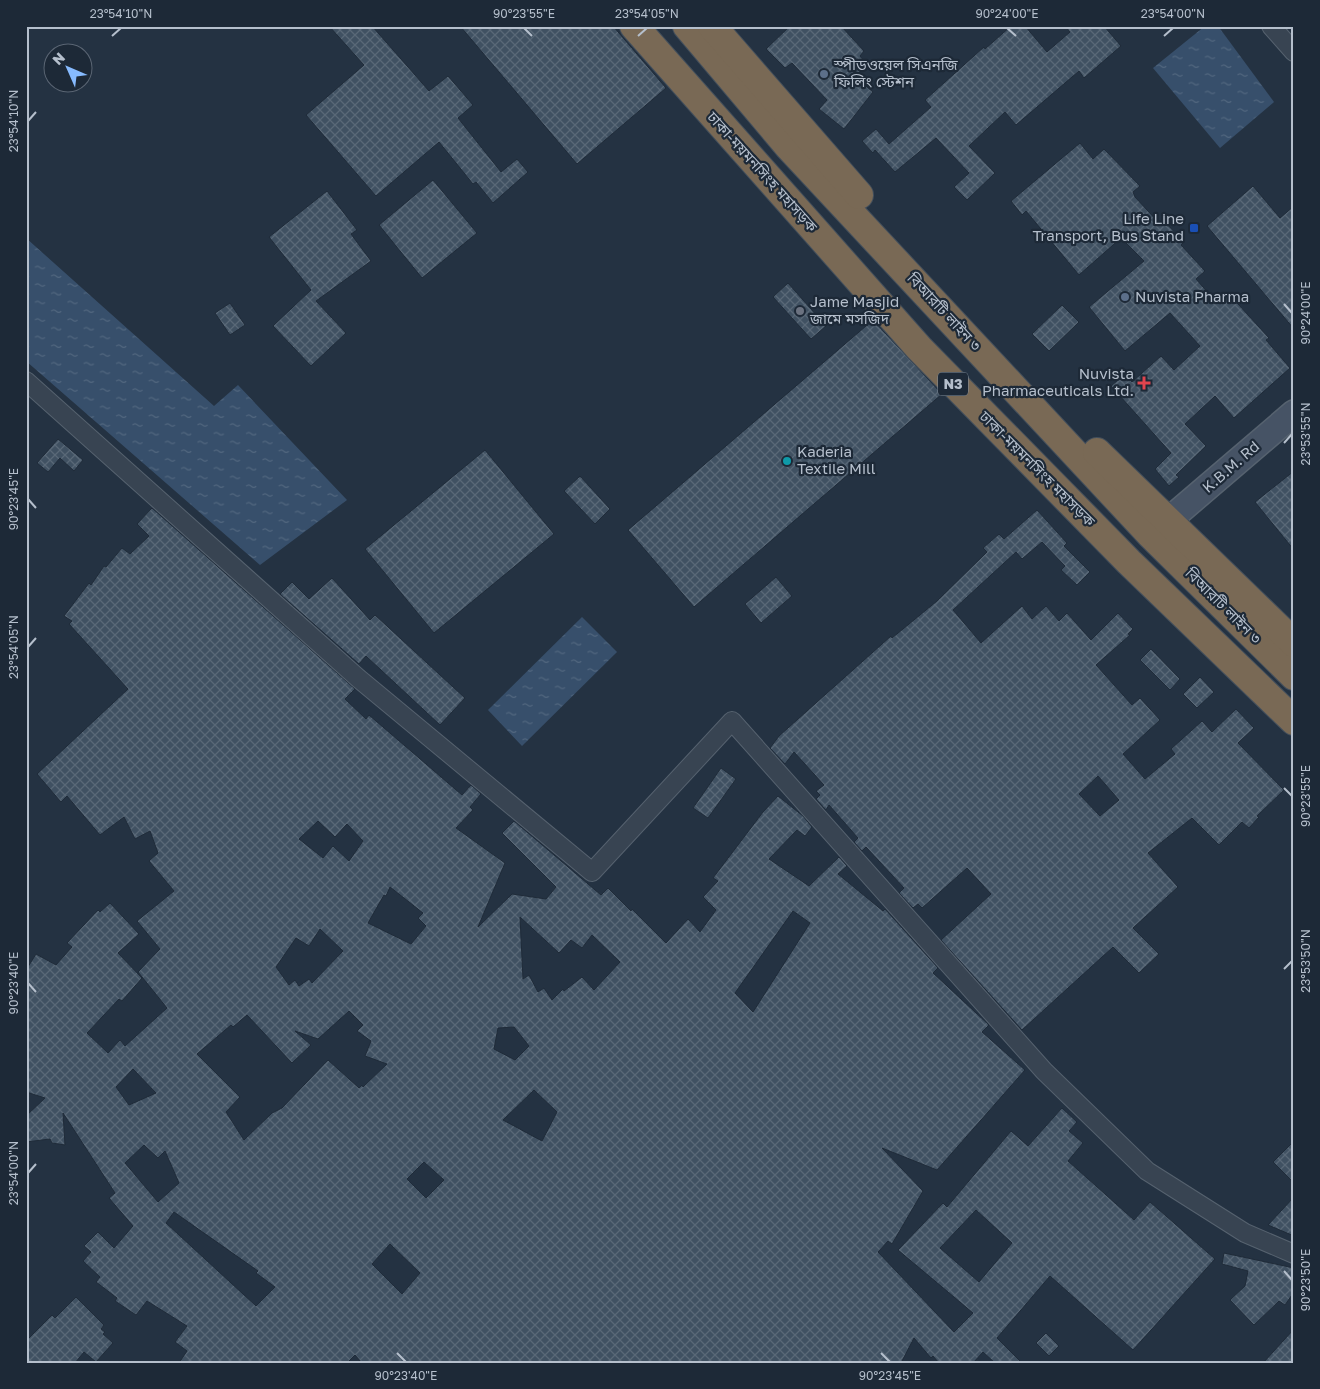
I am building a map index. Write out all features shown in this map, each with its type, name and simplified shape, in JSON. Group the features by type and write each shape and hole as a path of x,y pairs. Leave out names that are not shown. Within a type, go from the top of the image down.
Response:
{"highway":[{"name":"ঢাকা-ময়মনসিংহ মহাসড়ক","path":"634,26 919,348 1123,556 1294,721"},
{"name":"বিআরটি লাইন ৩","path":"687,26 796,154 1150,534 1294,676"},
{"path":"719,29 996,350 1082,437 1294,643"}],"street":[{"path":"1271,26 1294,52"},
{"path":"26,381 358,678 592,872 732,721 1031,1057 1147,1171 1245,1234 1294,1254"},
{"name":"K.B.M. Rd","path":"1169,520 1294,413"}],"water":[{"path":"1205,26 1218,26 1274,102 1220,148 1153,68"},
{"path":"26,238 214,406 238,385 347,500 260,565 26,361"},
{"path":"582,617 617,652 522,746 488,710"}],"building":[{"path":"329,26 372,26 429,91 448,76 473,105 458,118 501,172 517,159 528,172 493,203 476,182 473,184 439,142 376,196 306,115 364,65"},
{"path":"460,26 613,26 666,88 577,164"},
{"path":"790,26 841,26 864,51 860,56 868,66 854,76 873,92 844,129 819,109 827,100 792,63 785,68 766,49"},
{"path":"1011,26 1025,26 1047,52 1070,32 1065,26 1104,26 1121,46 1084,78 1079,71 1016,125 1005,112 969,146 995,173 967,200 954,187 969,173 936,138 895,172 875,150 873,153 862,141 876,129 889,144 931,107 925,100 984,47 985,49"},
{"path":"1080,143 1093,159 1104,149 1140,186 1133,192 1135,197 1160,224 1163,220 1184,242 1181,245 1205,271 1196,279 1217,303 1228,293 1269,338 1266,340 1290,368 1234,418 1215,396 1185,424 1206,446 1176,475 1179,477 1169,486 1155,469 1171,453 1111,386 1125,374 1132,382 1161,356 1174,370 1200,346 1170,313 1125,351 1089,307 1144,261 1121,238 1079,275 1026,211 1022,215 1011,201"},
{"path":"433,180 477,233 422,278 379,225"},
{"path":"1253,186 1280,218 1294,206 1294,329 1207,226"},
{"path":"327,191 357,230 351,234 371,261 316,301 346,333 311,366 273,326 311,290 269,237"},
{"name":"Jame Masjid জামে মসজিদ","path":"788,283 826,326 811,339 773,297"},
{"path":"230,303 245,325 230,335 215,313"},
{"path":"1062,305 1079,322 1049,351 1032,334"},
{"name":"Kaderia Textile Mill","path":"873,320 942,394 694,607 628,530"},
{"path":"58,439 83,460 74,471 60,458 48,472 37,463"},
{"path":"485,450 554,534 434,633 365,549"},
{"path":"1294,471 1294,550 1255,502"},
{"path":"580,476 610,509 595,524 564,491"},
{"path":"152,508 355,689 345,699 366,719 369,715 462,795 471,785 481,794 470,807 473,810 456,828 505,863 478,927 512,894 546,899 556,887 502,833 514,821 601,895 608,888 666,943 688,919 700,932 716,910 703,897 718,881 713,878 763,812 778,796 803,816 812,827 805,836 797,830 769,859 809,886 839,857 847,866 838,874 883,911 885,909 938,968 933,973 989,1025 982,1032 1025,1070 937,1170 882,1148 923,1191 892,1244 888,1241 878,1252 954,1332 973,1313 898,1250 943,1203 947,1207 1011,1131 1028,1146 1062,1108 1077,1122 1069,1131 1083,1143 1068,1161 1134,1220 1150,1202 1215,1259 1133,1350 1050,1276 997,1338 1022,1363 995,1363 983,1352 973,1363 939,1363 933,1356 931,1358 914,1338 901,1363 362,1363 355,1355 347,1363 179,1363 187,1351 175,1342 187,1326 147,1301 136,1315 115,1301 117,1298 96,1282 100,1277 83,1261 91,1252 84,1246 98,1232 114,1248 133,1226 109,1198 115,1193 63,1113 65,1145 52,1143 50,1139 26,1142 26,1116 45,1098 26,1092 26,970 36,954 56,965 72,947 67,943 98,910 100,912 110,903 139,934 118,953 142,978 122,1001 119,999 87,1033 108,1053 120,1040 125,1046 167,1008 138,972 160,949 137,921 174,891 149,861 158,853 150,831 135,839 124,817 100,835 67,796 61,802 37,774 128,689 69,624 72,621 64,616 89,583 91,585 104,566 106,567 122,548 130,554 149,536 137,524","holes":["318,821 335,837 347,824 363,841 349,861 333,846 323,858 299,839","390,887 423,913 418,918 426,926 411,944 368,923 384,895 386,896","793,911 810,923 753,1012 735,993","520,917 559,953 571,940 582,948 592,935 620,962 594,990 582,977 564,991 563,989 552,1000 544,988 538,992 529,975 523,979","320,929 343,951 312,983 309,979 299,986 295,980 289,985 276,967 296,938 309,946","349,1011 363,1025 357,1031 371,1041 365,1056 387,1064 363,1087 362,1085 359,1088 328,1060 282,1108 272,1113 244,1140 226,1112 240,1097 197,1054 231,1025 233,1027 247,1015 292,1063 311,1045 295,1031 318,1039","514,1027 529,1046 515,1060 494,1049 498,1028","133,1069 156,1093 129,1105 116,1087","534,1090 557,1112 542,1141 503,1120","144,1145 158,1158 165,1151 179,1183 158,1202 125,1163","424,1162 444,1180 426,1198 407,1179","976,1210 1012,1243 979,1282 940,1248","174,1212 258,1271 256,1273 275,1287 256,1306 166,1223","390,1244 420,1273 402,1294 372,1264"]},
{"path":"1037,510 1067,543 1064,546 1090,572 1077,585 1061,570 1065,566 1042,542 1022,559 1016,552 953,610 981,643 1022,606 1032,619 1046,606 1059,621 1067,613 1091,640 1118,613 1133,629 1128,634 1130,635 1096,665 1132,705 1140,698 1160,720 1123,754 1145,779 1175,754 1171,749 1202,721 1212,732 1236,709 1254,728 1238,743 1284,790 1257,816 1259,817 1249,828 1242,822 1219,845 1192,818 1148,853 1178,887 1133,928 1159,954 1139,973 1113,947 1022,1030 941,940 991,894 967,868 922,908 918,904 913,908 899,893 904,888 866,847 862,851 854,842 858,838 829,805 826,810 816,799 820,795 816,791 824,785 794,752 785,764 770,748 779,736 891,636 892,638 937,601 987,552 983,548 999,534 1004,539","holes":["1098,776 1119,800 1100,816 1079,794"]},
{"path":"776,577 792,596 761,623 745,604"},
{"path":"332,578 370,620 375,615 465,698 440,725 366,656 359,664 280,594 292,582 309,599"},
{"path":"1151,649 1180,679 1170,690 1140,660"},
{"path":"1200,677 1214,692 1197,708 1183,694"},
{"path":"721,768 736,779 708,818 693,808"},
{"path":"1294,1141 1294,1183 1273,1162"},
{"path":"1294,1197 1294,1236 1268,1225"},
{"path":"1224,1253 1294,1268 1294,1292 1285,1305 1279,1301 1254,1325 1230,1300 1245,1286 1248,1271 1222,1264"},
{"path":"76,1297 104,1325 101,1329 105,1332 103,1334 113,1343 96,1362 84,1352 75,1363 26,1363 26,1341 52,1315 55,1318"},
{"path":"1294,1329 1294,1363 1263,1363"},
{"path":"1046,1333 1059,1346 1049,1356 1036,1343"}],"place":[{"name":"স্পীডওয়েল সিএনজি ফিলিং স্টেশন","path":"824,74"},
{"name":"Life Line Transport, Bus Stand","path":"1194,228"},
{"name":"Nuvista Pharma","path":"1125,297"},
{"name":"Jame Masjid জামে মসজিদ","path":"800,311"},
{"name":"Nuvista Pharmaceuticals Ltd.","path":"1144,383"},
{"name":"Kaderia Textile Mill","path":"787,461"}]}
